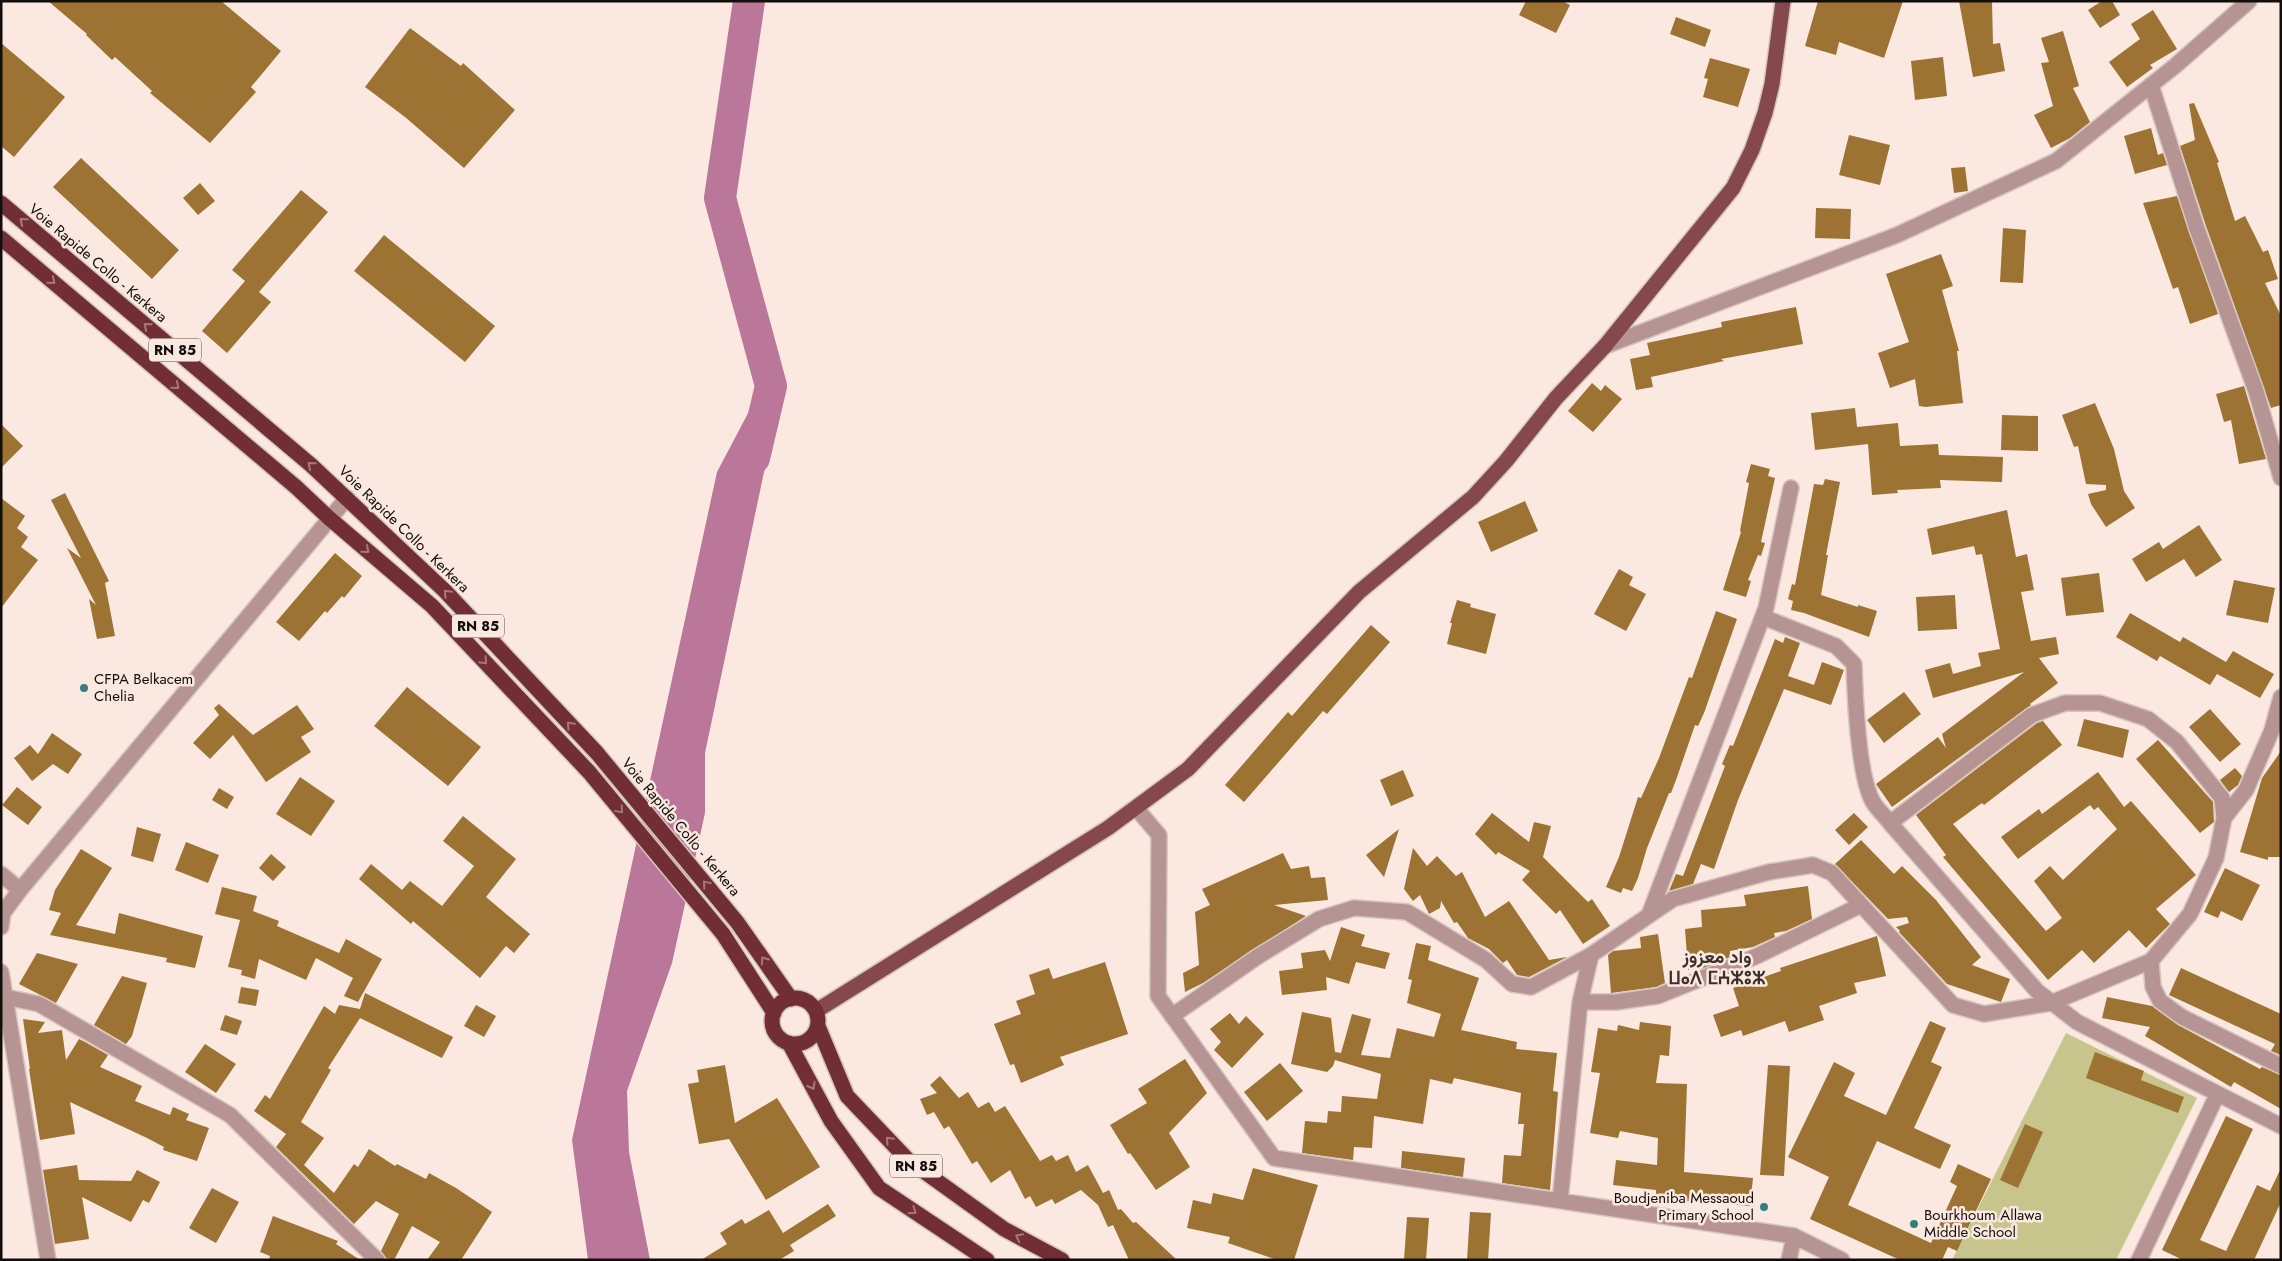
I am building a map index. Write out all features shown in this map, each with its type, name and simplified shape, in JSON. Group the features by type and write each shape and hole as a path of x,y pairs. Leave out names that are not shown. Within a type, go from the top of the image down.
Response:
{"highway":[{"name":"Voie Rapide Collo - Kerkera","path":"1,203 347,498 445,590 603,760 737,922 791,999"},
{"name":"RN 85","path":"1,238 296,487 329,518 432,606 589,772 723,934 774,1013"},
{"path":"791,999 806,1001 817,1019 815,1033 804,1043 789,1044 782,1040 773,1028 774,1013 784,1002 791,999"},
{"name":"RN 85","path":"817,1019 848,1096 908,1160 1004,1228 1062,1260"},
{"name":"RN 85","path":"789,1044 831,1121 879,1188 986,1260"}],"main road":[{"path":"817,1019 1108,828 1188,769 1360,592 1473,497 1506,461 1556,398 1605,346 1733,188 1752,150 1765,113 1772,84 1783,1"}],"street":[{"path":"1605,346 1897,236 2056,161 2151,85 2249,1"},
{"path":"2151,85 2197,228 2256,391 2281,478"},
{"path":"1649,915 1763,617 1791,488"},
{"path":"2,918 20,890 347,498"},
{"path":"1763,617 1836,646 1854,664 1855,705 1866,781 1873,801 1890,823 2037,991 2077,1022 2281,1126"},
{"path":"2224,818 2246,790 2272,730 2281,697"},
{"path":"1172,1016 1256,957 1319,919 1354,908 1407,912 1486,960 1512,984 1531,987 1591,955 1673,899 1769,872 1813,865 1832,873 1953,1005 1984,1014 2051,1002 2150,961 2190,914 2216,858 2224,818 2222,798 2177,742 2148,719 2100,703 2065,703 2032,715 1890,823"},
{"path":"1136,808 1159,835 1158,996 1274,1158 1794,1236 1842,1260"},
{"path":"1,874 20,890"},
{"path":"1580,1002 1616,1002 1658,996 1757,956 1861,905"},
{"path":"1560,1201 1580,1002 1591,955"},
{"path":"2150,961 2153,987 2160,1002 2182,1017 2281,1066"},
{"path":"1,972 48,1260"},
{"path":"5,997 39,1004 230,1115 377,1260"},
{"path":"2139,1260 2217,1095"},
{"path":"1789,1260 1794,1236"}],"shaded area":[{"path":"755,400 773,429 705,753 705,813 672,963 627,1091 629,1152 650,1260 588,1260 572,1140 717,472"},
{"path":"2066,1033 2197,1098 2116,1260 1952,1260"}],"building":[{"path":"48,1 221,1 281,51 251,87 256,92 210,143 150,93 152,91 115,57 112,60 87,34"},
{"path":"1526,1 1562,1 1570,5 1556,33 1519,15"},
{"path":"1818,1 1903,1 1884,58 1839,42 1836,55 1805,46"},
{"path":"1959,1 1992,1 1993,44 2000,43 2005,71 1973,77"},
{"path":"2102,1 2112,1 2120,15 2100,28 2088,10"},
{"path":"2153,10 2177,49 2150,65 2153,68 2127,87 2109,62 2140,39 2131,24"},
{"path":"1676,17 1711,30 1705,47 1670,34"},
{"path":"410,28 461,66 463,63 515,110 464,168 405,117 365,87"},
{"path":"2063,31 2079,86 2073,88 2090,122 2070,138 2051,148 2034,115 2053,106 2041,63 2049,62 2041,38"},
{"path":"1,43 65,97 14,157 1,146"},
{"path":"1943,57 1947,96 1915,100 1911,61"},
{"path":"1710,58 1750,69 1738,107 1703,97 1708,79 1704,78"},
{"path":"2194,103 2219,162 2217,163 2235,221 2245,216 2263,252 2268,250 2278,279 2265,283 2281,316 2281,405 2271,408 2206,226 2180,146 2195,140 2189,104"},
{"path":"2151,128 2158,155 2163,153 2167,165 2135,174 2124,136"},
{"path":"1849,135 1890,145 1880,185 1839,175"},
{"path":"81,158 179,250 152,279 53,187"},
{"path":"1965,167 1968,191 1954,193 1951,168"},
{"path":"200,183 215,201 198,215 183,198"},
{"path":"301,190 328,212 259,292 271,302 227,353 202,331 245,281 232,270"},
{"path":"2177,196 2218,314 2190,324 2178,287 2173,289 2143,203"},
{"path":"1816,208 1851,209 1850,239 1815,238"},
{"path":"2003,228 2026,230 2023,283 2000,282"},
{"path":"384,235 495,326 465,362 354,271"},
{"path":"1941,254 1953,286 1942,290 1959,351 1957,351 1963,403 1926,407 1919,406 1915,379 1890,388 1878,353 1909,342 1886,274"},
{"path":"1796,307 1803,344 1721,359 1724,361 1651,377 1653,387 1636,390 1630,359 1650,355 1647,343 1722,327 1721,322"},
{"path":"1592,383 1601,391 1605,385 1622,399 1593,432 1568,411"},
{"path":"2244,386 2266,459 2239,464 2231,420 2224,422 2216,394"},
{"path":"2095,403 2114,449 2124,491 2135,508 2106,527 2091,504 2088,494 2106,490 2106,485 2086,484 2078,446 2074,447 2062,415"},
{"path":"1855,408 1857,427 1898,423 1900,446 1938,444 1939,455 2003,457 2002,482 1940,480 1941,488 1897,490 1898,493 1872,495 1868,444 1815,450 1811,413"},
{"path":"2002,415 2038,416 2038,451 2001,450"},
{"path":"1,424 23,446 1,468"},
{"path":"1751,464 1770,469 1768,476 1775,478 1761,542 1765,543 1761,556 1758,555 1748,580 1751,581 1746,597 1723,590 1741,532 1749,483 1746,482"},
{"path":"1825,479 1840,482 1826,555 1828,555 1821,595 1877,611 1869,637 1791,610 1793,601 1788,599 1792,584 1795,585 1814,484 1823,485"},
{"path":"65,493 109,581 105,583 115,636 97,639 89,599 96,605 67,548 81,558 51,500"},
{"path":"1,498 25,516 17,528 28,537 21,547 38,560 1,608"},
{"path":"1525,501 1538,531 1491,552 1478,522"},
{"path":"2007,510 2016,557 2027,554 2034,590 2021,592 2031,641 2056,637 2059,654 2039,658 2058,683 1892,807 1876,784 1938,737 1946,748 1942,734 2024,672 1933,698 1925,670 1950,663 1953,674 1981,666 1978,653 2000,649 1982,554 1976,555 1974,546 1932,555 1927,529"},
{"path":"2199,525 2222,560 2196,577 2184,559 2146,582 2132,559 2159,542 2163,549"},
{"path":"335,553 362,576 344,598 342,596 327,613 325,611 299,641 276,622"},
{"path":"1619,569 1633,577 1629,585 1646,594 1626,631 1594,614"},
{"path":"2099,573 2104,612 2066,616 2061,578"},
{"path":"2234,580 2275,588 2268,623 2226,615"},
{"path":"1955,595 1957,629 1918,631 1916,597"},
{"path":"1457,600 1471,604 1470,607 1496,614 1486,654 1447,644 1452,623 1450,623"},
{"path":"1716,611 1737,619 1704,713 1698,726 1695,725 1671,793 1669,793 1647,848 1638,878 1632,891 1623,888 1621,893 1606,887 1619,857 1638,797 1641,798 1659,758 1689,677 1692,678"},
{"path":"2130,613 2180,642 2183,637 2226,662 2233,651 2274,674 2260,698 2217,674 2210,685 2160,656 2157,661 2116,637"},
{"path":"1371,625 1390,642 1327,714 1323,711 1244,802 1225,785 1288,712 1292,716"},
{"path":"1785,637 1800,643 1788,676 1814,685 1822,662 1844,670 1831,705 1784,689 1738,800 1714,869 1701,864 1693,884 1669,891 1676,874 1683,876 1725,766 1722,764 1730,745 1733,746 1775,639 1783,643"},
{"path":"407,687 481,747 448,786 374,726"},
{"path":"1904,692 1921,714 1884,743 1867,720"},
{"path":"219,704 253,735 297,705 314,729 301,737 311,752 266,782 233,735 210,759 193,743 219,715 214,708"},
{"path":"2210,709 2241,744 2220,762 2189,727"},
{"path":"2084,719 2129,730 2123,758 2077,746"},
{"path":"2043,721 2062,745 1984,805 1982,803 1953,824 2046,931 2062,918 2034,881 2050,866 2063,880 2117,829 2098,807 2094,810 2090,805 2018,859 2001,837 2039,809 2042,814 2098,772 2124,807 2131,801 2196,875 2156,909 2170,924 2146,948 2129,930 2094,963 2082,950 2048,980 1943,857 1946,855 1916,815 2037,723"},
{"path":"52,733 82,754 68,774 53,764 32,781 14,758 30,745 38,754"},
{"path":"2158,740 2213,802 2214,822 2200,833 2136,759"},
{"path":"2281,751 2281,857 2268,857 2268,860 2240,852 2262,778"},
{"path":"2235,768 2242,776 2238,785 2229,792 2220,780"},
{"path":"1403,770 1414,796 1391,806 1380,780"},
{"path":"300,777 335,801 311,836 276,814"},
{"path":"17,787 42,807 28,825 2,805"},
{"path":"219,788 234,797 227,809 212,800"},
{"path":"1492,813 1529,842 1534,822 1551,826 1543,857 1588,902 1592,899 1610,926 1583,944 1560,910 1556,914 1522,880 1530,871 1498,852 1496,855 1475,834"},
{"path":"1854,813 1868,827 1849,845 1835,830"},
{"path":"463,816 516,859 486,897 530,934 514,953 506,946 480,978 413,921 411,924 359,879 371,864 402,890 410,881 442,906 474,866 443,841"},
{"path":"137,827 161,834 153,862 131,856"},
{"path":"1399,829 1384,877 1366,855"},
{"path":"1861,840 1894,874 1902,866 1936,900 1981,957 1972,965 2010,979 2001,1002 1947,984 1896,927 1909,923 1907,917 1888,919 1835,864"},
{"path":"186,842 219,855 208,883 175,870"},
{"path":"1413,848 1427,866 1437,856 1456,876 1462,872 1485,917 1509,901 1549,960 1567,957 1529,977 1517,975 1507,960 1503,963 1489,949 1468,938 1457,922 1454,923 1441,901 1440,908 1429,914 1420,895 1413,901 1404,889"},
{"path":"81,849 112,868 76,925 115,934 119,913 203,936 195,968 166,962 167,958 50,935 61,913 49,910 55,890"},
{"path":"1283,853 1291,869 1309,866 1311,878 1325,877 1328,900 1274,905 1306,916 1203,983 1185,992 1183,973 1199,965 1195,912 1210,905 1202,889"},
{"path":"271,854 286,867 273,881 259,868"},
{"path":"2225,868 2260,885 2242,921 2221,911 2218,918 2204,912"},
{"path":"1808,886 1812,919 1786,931 1774,933 1775,937 1753,947 1730,951 1730,957 1699,970 1688,970 1685,929 1702,927 1701,910 1746,906 1744,895"},
{"path":"222,887 257,896 253,911 279,921 277,926 339,953 346,939 382,959 358,1002 344,996 353,978 316,958 306,980 259,959 255,979 241,975 242,970 228,967 240,920 215,914"},
{"path":"1341,927 1365,935 1361,946 1390,953 1385,969 1356,962 1349,984 1326,977 1327,990 1282,995 1279,971 1303,968 1301,953 1325,950 1330,961"},
{"path":"1658,934 1665,983 1656,987 1611,993 1608,955 1613,951 1641,948 1640,937"},
{"path":"1877,936 1886,976 1854,983 1857,993 1819,1006 1824,1020 1789,1032 1785,1021 1743,1036 1741,1030 1721,1037 1713,1015 1739,1006 1733,988 1781,971 1780,968"},
{"path":"1416,943 1431,946 1428,960 1479,978 1461,1030 1517,1042 1516,1049 1557,1053 1553,1091 1558,1092 1550,1190 1502,1183 1504,1155 1521,1156 1524,1124 1518,1124 1521,1093 1454,1078 1452,1084 1430,1079 1423,1124 1374,1116 1372,1148 1354,1147 1353,1160 1302,1153 1305,1121 1327,1123 1328,1111 1341,1112 1342,1096 1377,1099 1381,1074 1335,1060 1333,1066 1327,1072 1291,1064 1302,1012 1331,1018 1335,1052 1341,1053 1352,1014 1371,1019 1361,1055 1390,1058 1397,1028 1434,1037 1441,1014 1407,1003 1412,980 1408,979"},
{"path":"37,953 78,964 56,1003 19,984"},
{"path":"1105,962 1128,1034 1060,1057 1064,1065 1021,1083 1014,1064 1010,1065 994,1024 1021,1014 1016,1001 1035,994 1029,975 1049,968 1053,979"},
{"path":"2181,968 2281,1014 2281,1055 2271,1051 2275,1044 2169,995"},
{"path":"122,976 147,983 132,1036 126,1044 94,1025"},
{"path":"241,987 259,990 256,1006 238,1003"},
{"path":"365,993 453,1037 442,1058 360,1018 328,1068 331,1070 301,1122 324,1138 304,1165 334,1193 354,1164 358,1167 369,1149 395,1166 397,1164 426,1179 429,1173 456,1188 492,1212 461,1260 427,1260 440,1242 412,1226 394,1260 386,1258 381,1251 399,1214 376,1201 354,1224 276,1147 286,1134 254,1111 265,1095 270,1099 324,1006 335,1014 339,1005 360,1009"},
{"path":"2107,997 2152,1006 2178,1025 2260,1069 2262,1067 2281,1075 2281,1109 2234,1082 2231,1087 2145,1036 2150,1027 2102,1018"},
{"path":"476,1005 496,1016 484,1037 464,1026"},
{"path":"1230,1013 1239,1024 1246,1016 1264,1034 1232,1068 1214,1050 1221,1042 1210,1029"},
{"path":"225,1015 242,1021 237,1035 220,1030"},
{"path":"23,1019 45,1022 38,1033 62,1030 66,1060 79,1039 108,1055 100,1067 142,1086 135,1101 170,1115 173,1107 189,1114 186,1120 209,1128 197,1161 163,1150 164,1147 147,1138 70,1102 75,1134 40,1140"},
{"path":"1930,1021 1946,1028 1931,1062 1942,1067 1914,1128 1951,1145 1940,1169 1877,1141 1848,1205 1931,1243 1957,1186 1950,1182 1958,1164 1991,1179 1957,1251 1948,1247 1942,1260 1900,1260 1810,1219 1829,1177 1788,1157 1834,1062 1855,1073 1844,1096 1886,1115"},
{"path":"1640,1022 1671,1026 1669,1056 1660,1055 1656,1083 1687,1084 1684,1172 1753,1178 1750,1206 1683,1201 1656,1202 1656,1190 1613,1185 1616,1160 1657,1165 1658,1138 1620,1131 1618,1138 1590,1133 1600,1073 1591,1072 1598,1028 1617,1031 1618,1025 1639,1030"},
{"path":"205,1044 236,1064 216,1093 185,1072"},
{"path":"2095,1052 2144,1071 2141,1080 2184,1097 2178,1113 2086,1078"},
{"path":"1185,1059 1207,1093 1169,1133 1190,1167 1156,1190 1130,1153 1128,1154 1110,1125 1147,1103 1138,1089"},
{"path":"1280,1063 1303,1091 1267,1121 1244,1092"},
{"path":"725,1065 735,1123 777,1098 820,1167 766,1200 729,1139 699,1144 688,1084 699,1082 697,1070"},
{"path":"1768,1065 1790,1066 1784,1176 1760,1175"},
{"path":"940,1076 959,1098 968,1092 978,1108 989,1102 995,1112 1005,1106 1040,1161 1052,1155 1056,1161 1068,1155 1076,1172 1088,1165 1103,1193 1109,1190 1118,1210 1121,1209 1133,1223 1136,1222 1177,1260 1129,1260 1113,1225 1108,1227 1098,1205 1081,1190 1055,1204 1052,1199 1036,1207 1030,1196 1025,1199 1010,1170 991,1183 977,1161 972,1164 949,1126 944,1129 934,1112 927,1115 920,1099 937,1093 930,1085"},
{"path":"2226,1116 2253,1129 2200,1240 2226,1251 2257,1185 2270,1191 2281,1168 2281,1202 2254,1260 2183,1260 2162,1250"},
{"path":"2025,1124 2043,1132 2018,1188 2000,1180"},
{"path":"1402,1151 1465,1158 1463,1177 1401,1168"},
{"path":"77,1165 79,1180 131,1181 137,1170 160,1182 149,1203 143,1200 131,1222 82,1197 89,1239 55,1244 43,1170"},
{"path":"1253,1168 1318,1185 1294,1260 1277,1260 1228,1243 1230,1237 1187,1228 1193,1200 1211,1204 1213,1193 1243,1200"},
{"path":"212,1188 239,1202 216,1243 189,1228"},
{"path":"828,1204 836,1216 790,1245 794,1251 779,1260 701,1260 727,1244 720,1233 742,1219 745,1224 769,1210 783,1233"},
{"path":"1470,1212 1491,1213 1488,1260 1467,1260"},
{"path":"273,1216 338,1241 336,1244 360,1260 269,1260 270,1256 260,1252"},
{"path":"1407,1217 1429,1218 1426,1260 1404,1260"}],"waterway":[{"path":"749,1 720,198 771,386 754,458"}],"place":[{"name":"CFPA Belkacem Chelia","path":"84,688"},
{"name":"Boudjeniba Messaoud Primary School","path":"1764,1207"},
{"name":"Bourkhoum Allawa Middle School","path":"1914,1224"}],"district":[{"name":"واد معزوز ⵡⴰⴷ ⵎⵄⵣⵓⵣ","path":"1717,968"}]}
